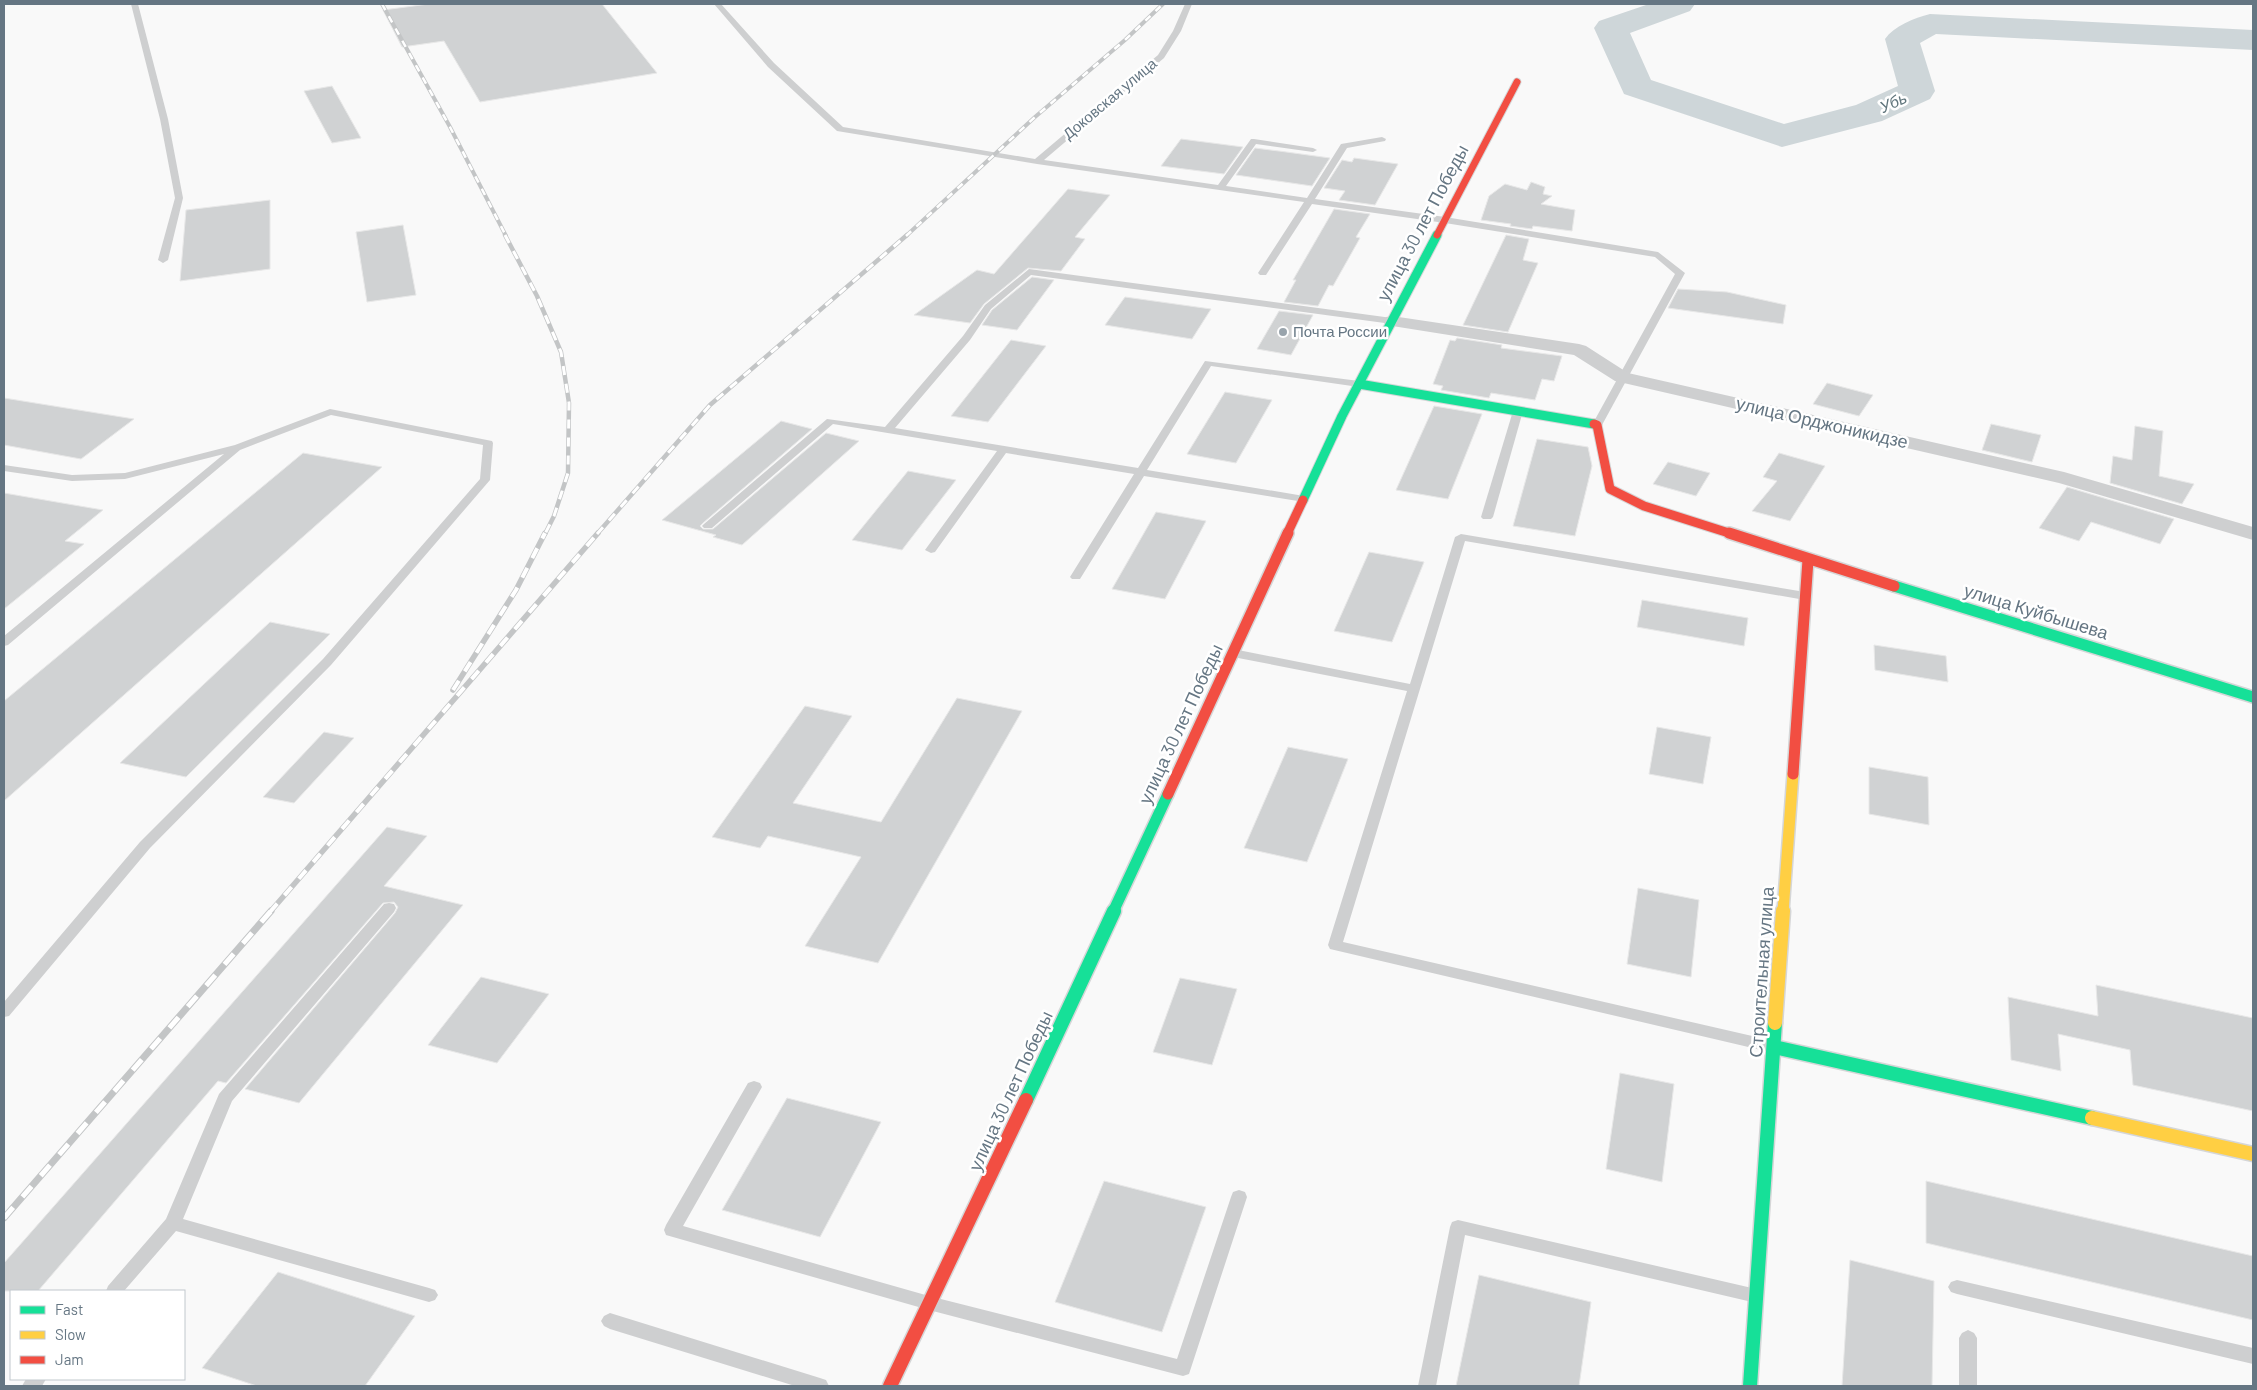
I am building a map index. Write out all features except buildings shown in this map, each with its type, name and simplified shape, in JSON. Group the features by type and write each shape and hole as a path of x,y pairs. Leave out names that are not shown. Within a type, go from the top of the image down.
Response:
{"street":[{"name":"улица 30 лет Победы","path":"890,1386 1073,1001 1359,384 1517,82"},
{"name":"улица Орджоникидзе","path":"1392,321 1580,350 1622,377 2064,478 2253,534"},
{"path":"1359,384 1597,425"},
{"name":"улица Куйбышева","path":"1597,425 1610,489 1644,506 1808,560 2253,696"},
{"name":"Строительная улица","path":"1750,1386 1808,560"},
{"path":"1774,1047 2253,1154"}],"lane":[{"path":"134,4 164,119 179,198 163,260"},
{"path":"717,4 771,65 840,129 1037,162 1445,220 1658,255 1680,273 1597,425"},
{"name":"Доковская улица","path":"1037,162 1161,56 1177,31 1189,4"},
{"path":"1263,274 1311,201 1344,146 1382,139"},
{"path":"1220,188 1254,141 1313,150"},
{"path":"887,430 967,338 988,307 1029,272 1392,321"},
{"path":"1076,577 1139,472 1208,363 1359,384"},
{"path":"1487,517 1518,411"},
{"path":"4,468 72,478 125,476 239,447 330,412 488,443 485,480 328,662 146,845 4,1012"},
{"path":"708,526 831,421 1304,500"},
{"path":"4,642 239,447"},
{"path":"931,550 1002,450"},
{"path":"1774,1047 1335,945 1461,537 1805,596"},
{"path":"1233,654 1413,688"},
{"path":"115,1290 173,1223 225,1098 389,908"},
{"path":"754,1087 672,1230 929,1303 1183,1368 1239,1197"},
{"path":"173,1223 428,1295"},
{"path":"1427,1386 1458,1227 1757,1296"},
{"path":"1957,1287 2253,1356"},
{"path":"610,1321 820,1386"},
{"path":"1968,1338 1968,1386"}],"waterway":[{"name":"Убь","path":"1679,4 1611,28 1636,87 1782,136 1869,113 1917,91 1902,39 1930,24 2253,40"}],"railway":[{"path":"382,4 450,127 506,236"},
{"path":"906,236 1035,117 1125,40 1163,4"},
{"path":"505,235 537,296 561,352 569,403 568,473 554,516 545,534"},
{"path":"597,534 710,405 907,235"},
{"path":"453,690 516,590 545,533"},
{"path":"270,912 598,533"},
{"path":"4,1218 271,911"}],"traffic: fast":[{"path":"1303,500 1342,416 1437,235"},
{"path":"1359,384 1594,424"},
{"path":"1894,586 2253,697"},
{"path":"1026,1100 1168,794"},
{"path":"1750,1386 1775,1023"},
{"path":"1774,1047 2092,1118"}],"traffic: slow":[{"path":"1775,1023 1793,774"},
{"path":"2092,1118 2253,1154"}],"traffic: jam":[{"path":"1437,235 1517,82"},
{"path":"1594,424 1597,425 1610,489 1644,506 1894,586"},
{"path":"1168,794 1303,500"},
{"path":"1793,774 1808,560"},
{"path":"890,1386 1026,1100"}],"place":[{"name":"Почта России","path":"1283,332"}]}
